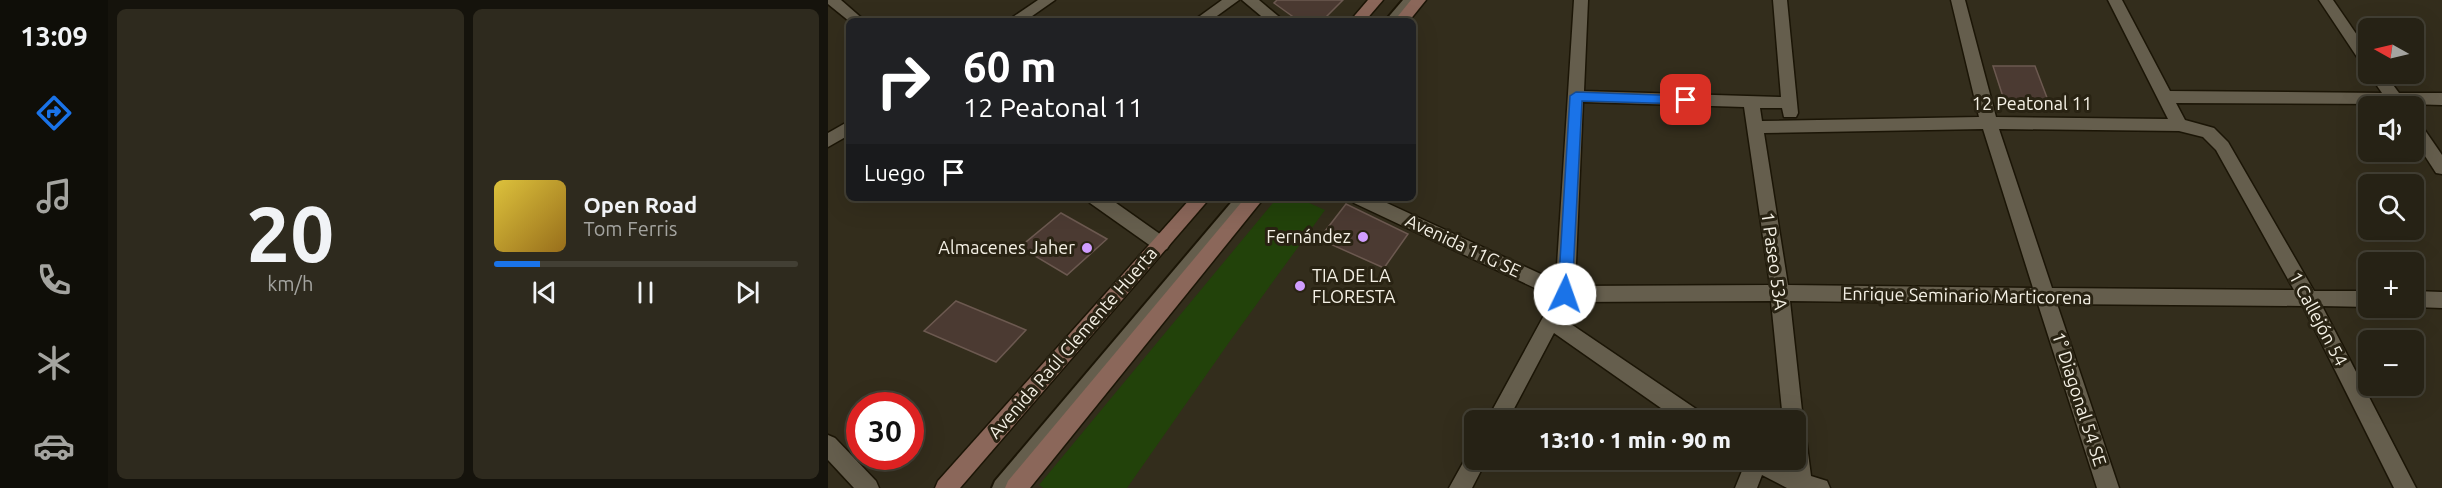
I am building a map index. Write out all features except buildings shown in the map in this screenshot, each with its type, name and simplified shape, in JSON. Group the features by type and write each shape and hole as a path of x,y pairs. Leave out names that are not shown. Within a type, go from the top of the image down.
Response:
{"main road":[{"path":"1360,18 1376,0"},
{"path":"1404,18 1419,0"},
{"name":"Avenida Raúl Clemente Huerta","path":"946,488 1198,201"},
{"path":"1016,488 1253,201"}],"street":[{"path":"832,0 854,18"},
{"path":"1019,18 1048,0"},
{"path":"1205,18 1232,0"},
{"path":"1249,0 1273,18"},
{"path":"1502,410 1565,294 1581,0"},
{"path":"1780,0 1788,103 1793,126"},
{"name":"1° Diagonal 54 SE","path":"1958,0 1989,123 2108,488"},
{"path":"2115,0 2179,125"},
{"path":"2326,0 2358,47"},
{"path":"1576,96 1788,103"},
{"path":"2165,97 2358,101"},
{"path":"2424,100 2442,99"},
{"name":"1 Paseo 53A","path":"1751,102 1780,293 1793,410"},
{"name":"12 Peatonal 11","path":"1755,127 1989,123 2179,125 2208,132 2222,146 2262,216"},
{"path":"828,141 846,129"},
{"path":"2424,142 2442,168"},
{"path":"1100,201 1161,244"},
{"name":"Avenida 11G SE","path":"1366,201 1565,294"},
{"name":"1 Callejón 54","path":"2262,216 2309,299 2404,488"},
{"name":"Enrique Seminario Marticorena","path":"1565,294 1780,293 2358,299"},
{"path":"2424,299 2442,300"},
{"path":"1551,321 1680,410"},
{"path":"828,445 868,488"},
{"path":"1460,488 1470,470"},
{"path":"1746,488 1751,470"},
{"path":"1774,470 1810,486"},
{"path":"1805,470 1810,486"}],"lane":[{"path":"1395,18 1410,0"},
{"path":"1002,488 1241,201"}],"green space":[{"path":"1275,201 1305,201 1325,210 1127,488 1043,488 1039,485"}],"place":[{"name":"Fernández","path":"1363,237"},
{"name":"Almacenes Jaher","path":"1087,248"},
{"name":"TIA DE LA FLORESTA","path":"1300,286"}],"route":[{"path":"1565,294 1576,96 1686,100"}]}
